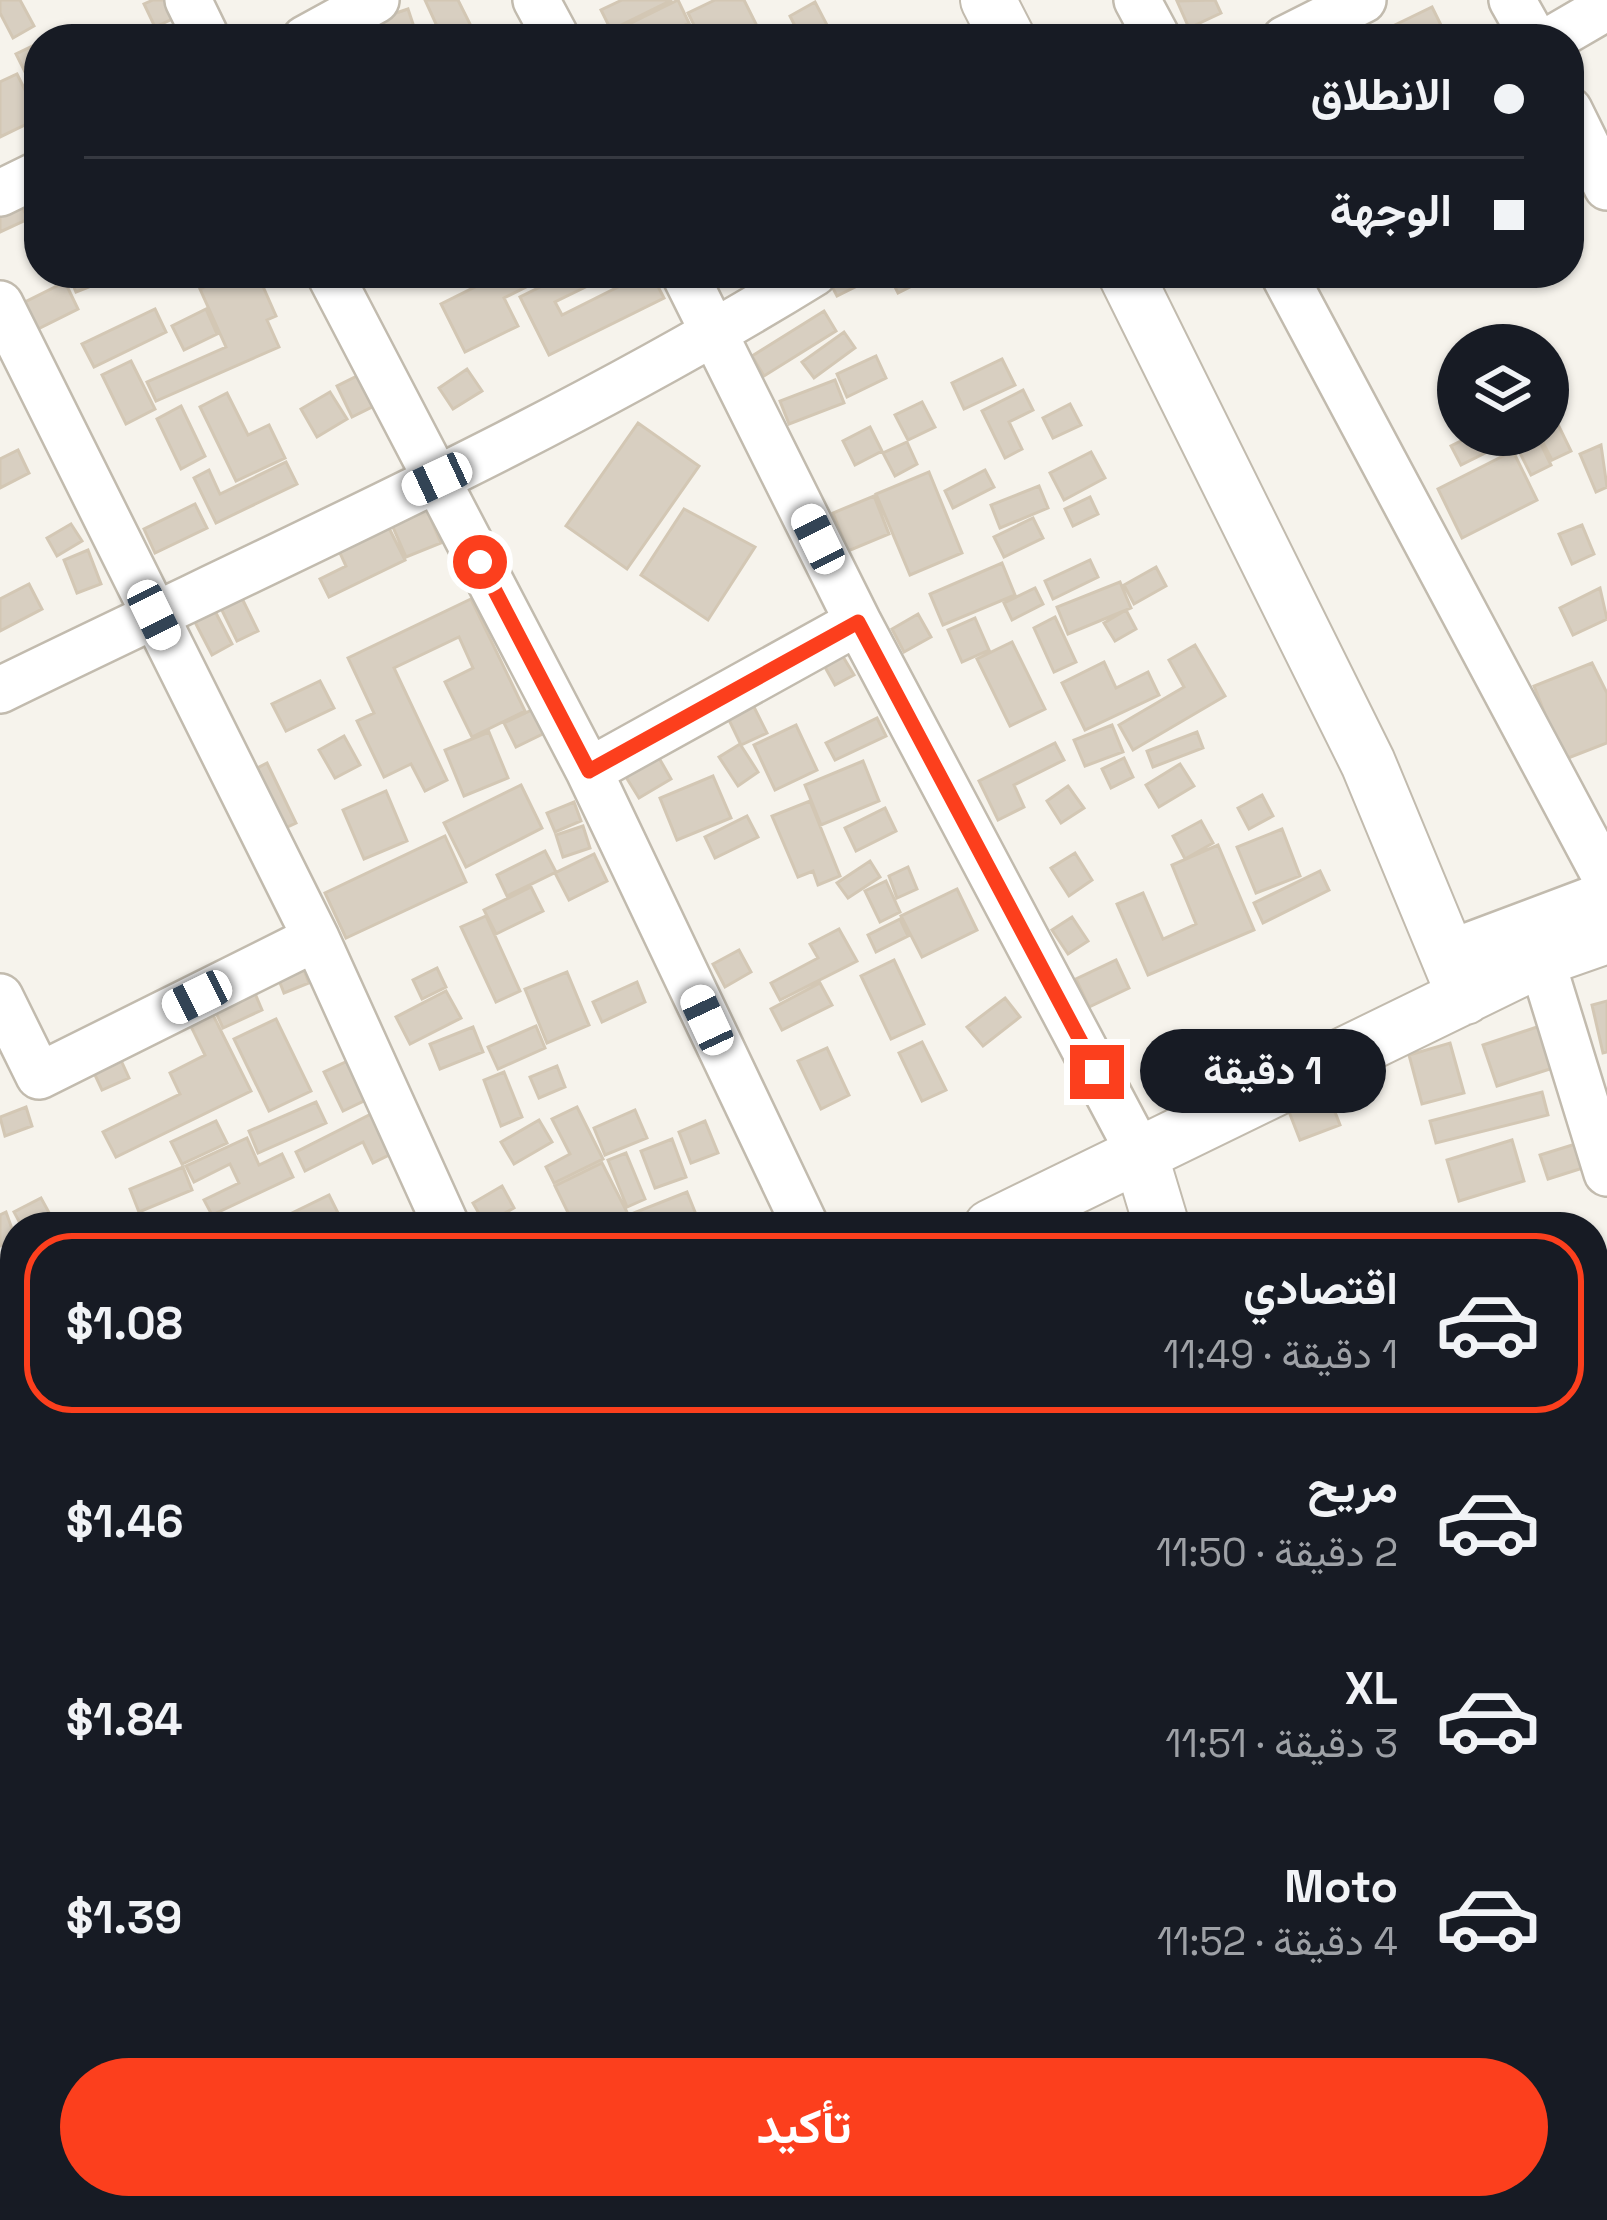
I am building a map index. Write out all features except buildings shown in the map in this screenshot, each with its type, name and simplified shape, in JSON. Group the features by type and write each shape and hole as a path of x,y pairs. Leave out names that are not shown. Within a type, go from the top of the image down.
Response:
{"street":[{"path":"332,24 376,0"},
{"path":"1315,24 1363,0"},
{"path":"1578,24 1607,7"},
{"path":"1584,140 1607,187"},
{"path":"336,288 589,771 799,1212"},
{"path":"692,288 858,622 1140,1154 1157,1212"},
{"path":"0,690 437,479 717,333 790,288"},
{"path":"1132,288 1367,763 1458,975"},
{"path":"1290,288 1607,880"},
{"path":"0,304 316,938 440,1212"},
{"path":"589,771 858,622"},
{"path":"1022,1212 1140,1154 1607,894"},
{"path":"1458,975 1541,959 1607,936"},
{"path":"0,998 39,1076 316,938"},
{"path":"1541,959 1607,1173"}],"route":[{"path":"480,562 589,771 858,622 1097,1072"}]}
